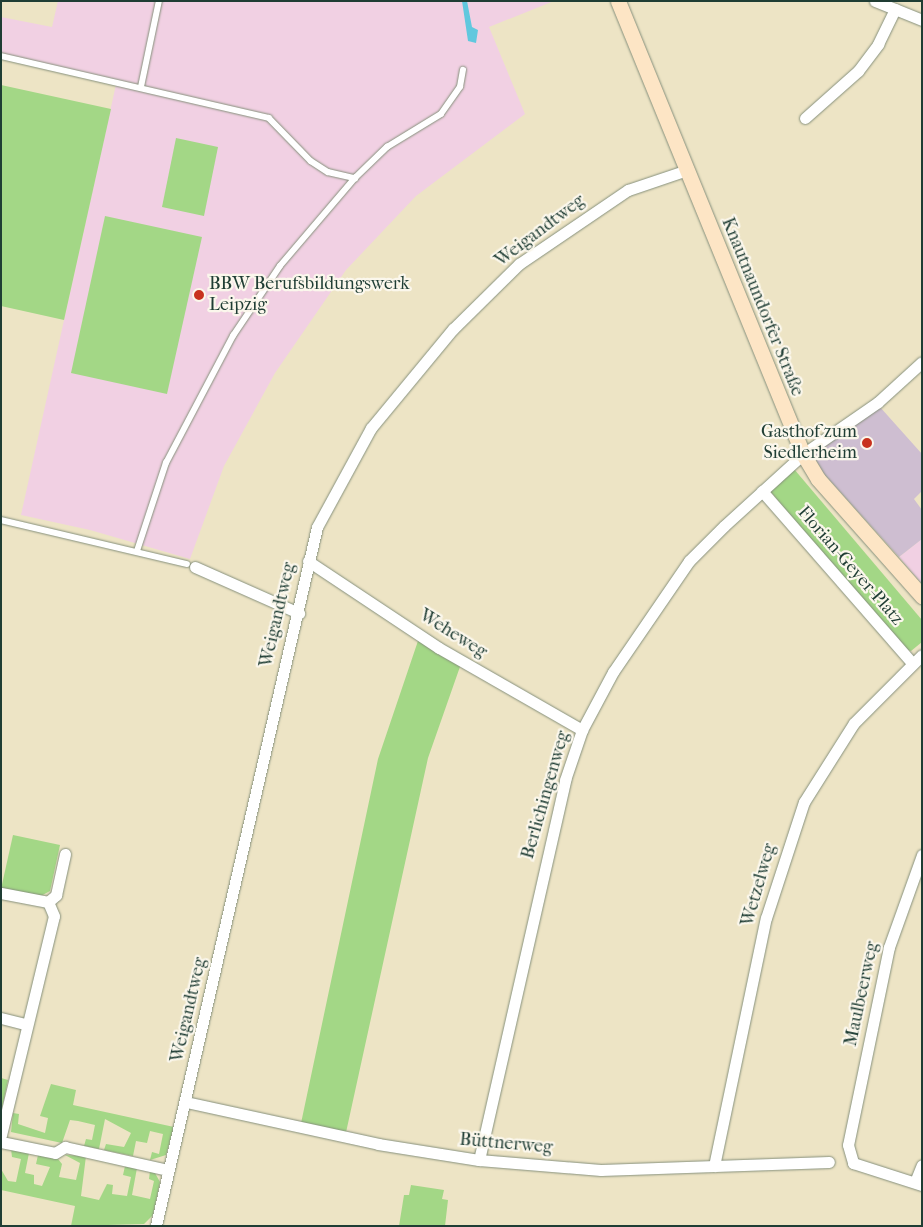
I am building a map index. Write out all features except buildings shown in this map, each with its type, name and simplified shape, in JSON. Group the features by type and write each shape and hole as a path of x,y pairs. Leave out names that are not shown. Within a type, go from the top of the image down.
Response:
{"main road":[{"name":"Knautnaundorfer Straße","path":"618,1 803,454 818,479 922,596"}],"street":[{"path":"875,1 922,20"},
{"path":"805,118 858,71 878,44 895,9"},
{"name":"Weigandtweg","path":"156,1225 186,1102 256,780 300,614 308,561 317,527 371,428 453,329 519,264 579,220 628,190 687,170"},
{"name":"Berlichingenweg","path":"479,1160 550,834 582,730 646,620 689,562 803,454 878,402 922,362"},
{"name":"Florian-Geyer-Platz","path":"762,491 912,663"},
{"name":"Weheweg","path":"308,561 439,648 582,730"},
{"path":"191,565 300,614"},
{"name":"Wetzelweg","path":"714,1166 766,918 804,802 854,723 922,654"},
{"path":"48,902 56,895 65,854"},
{"name":"Maulbeerweg","path":"918,1184 853,1163 848,1144 889,947 922,854"},
{"path":"1,893 48,902"},
{"path":"1,1135 25,1024 32,1015 54,916 48,902"},
{"path":"1,1018 25,1024"},
{"name":"Büttnerweg","path":"186,1102 378,1144 479,1160 601,1170 829,1162"},
{"path":"1,1142 56,1153 65,1147 168,1170"},
{"path":"918,1184 922,1165"}],"lane":[{"path":"141,86 159,1"},
{"path":"1,56 141,86 269,118 311,161 328,172 355,178"},
{"path":"137,551 166,463 232,336 280,266 355,178 387,147 442,114 460,87 463,70"},
{"path":"1,520 191,565"}],"shaded area":[{"name":"BBW Berufsbildungswerk Leipzig","path":"58,1 554,1 489,27 525,114 416,196 346,270 275,373 224,466 190,559 90,530 21,515 117,80 1,54 1,17 52,27"},
{"path":"880,407 922,454 922,491 914,499 922,510 922,539 899,557 824,474 813,455"},
{"path":"922,539 922,584 899,557"}],"green space":[{"path":"1,85 111,109 64,320 1,306"},
{"path":"176,138 218,147 204,216 162,207"},
{"path":"105,216 202,237 167,394 71,373"},
{"path":"794,469 922,620 922,642 911,651 903,648 769,490"},
{"path":"420,635 462,661 428,758 345,1137 300,1128 378,759"},
{"path":"13,835 60,845 50,891 39,897 1,889"},
{"path":"1,1078 8,1080 1,1113"},
{"path":"51,1084 76,1090 73,1105 174,1127 166,1155 150,1160 152,1152 159,1154 163,1134 150,1131 147,1143 136,1141 133,1156 104,1150 106,1144 124,1147 131,1133 105,1119 99,1149 84,1146 86,1139 92,1140 95,1125 78,1121 70,1120 62,1143 11,1132 13,1113 19,1114 18,1124 45,1133 48,1118 40,1116"},
{"path":"11,1149 29,1153 25,1173 34,1175 34,1184 42,1186 50,1167 36,1164 38,1155 58,1159 62,1164 59,1177 76,1180 80,1163 65,1155 86,1156 81,1196 99,1200 107,1184 113,1185 112,1194 127,1196 131,1177 123,1175 125,1166 137,1168 132,1195 150,1199 154,1181 149,1179 150,1171 155,1173 160,1182 153,1215 144,1224 71,1226 75,1206 1,1190 1,1169 8,1181 16,1182 21,1159 12,1157"},
{"path":"411,1185 444,1190 442,1199 448,1200 445,1226 399,1226 404,1195 409,1195"}],"water":[{"path":"462,1 467,1 472,27 478,30 476,43 468,41"}],"place":[{"name":"BBW Berufsbildungswerk Leipzig","path":"199,295"},
{"name":"Gasthof zum Siedlerheim","path":"867,443"}]}
